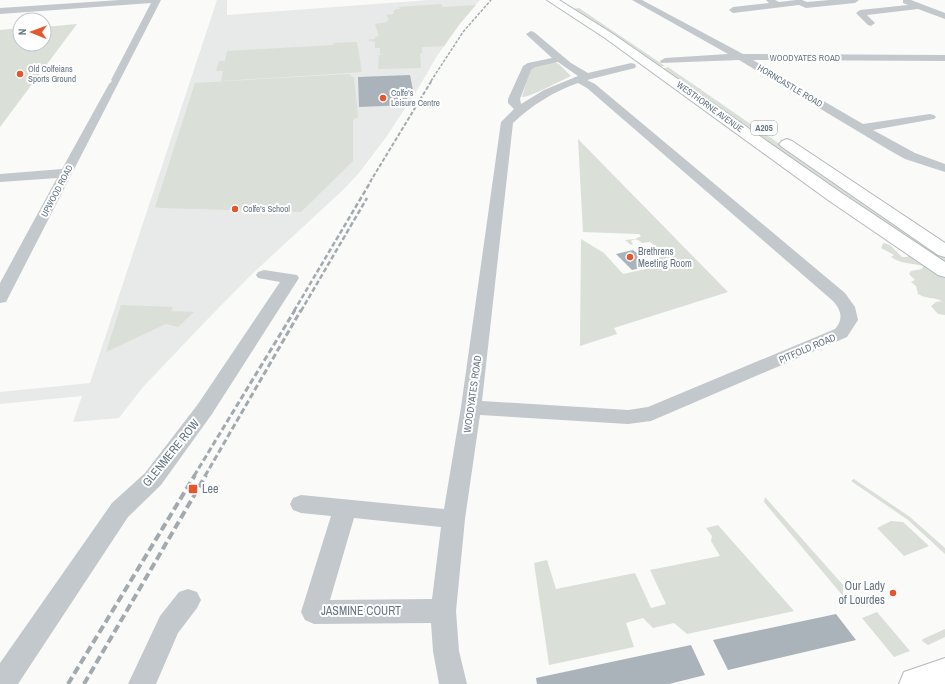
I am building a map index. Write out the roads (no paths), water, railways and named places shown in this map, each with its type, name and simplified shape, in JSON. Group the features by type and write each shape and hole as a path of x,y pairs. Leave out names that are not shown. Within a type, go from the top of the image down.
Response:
{"main road":[{"name":"WESTHORNE AVENUE","path":"552,0 610,36 841,201 945,272"},
{"name":"WESTHORNE AVENUE","path":"569,0 608,23 738,111"},
{"name":"A205","path":"777,137 945,251"},
{"path":"916,684 945,674"}],"street":[{"path":"0,11 156,0"},
{"name":"UPWOOD ROAD","path":"0,298 115,82 156,0"},
{"name":"HORNCASTLE ROAD","path":"636,0 741,57 901,152 945,168"},
{"path":"733,10 774,2 800,2 806,5 855,0"},
{"path":"903,0 945,16"},
{"path":"871,23 860,13 918,6"},
{"name":"PITFOLD ROAD","path":"471,407 628,417 651,414 841,333 848,326 850,316 847,308 839,297 581,78 532,34"},
{"name":"WOODYATES ROAD","path":"665,61 741,57 945,58"},
{"path":"520,109 514,103 514,99 527,68 532,65 560,59"},
{"name":"WOODYATES ROAD","path":"453,684 446,651 443,611 454,519 471,407 507,122 520,109 538,98 581,78 631,66"},
{"path":"862,128 930,117"},
{"path":"0,178 66,173"},
{"name":"GLENMERE ROW","path":"2,684 120,510 153,479 205,409 291,278 264,275"},
{"path":"301,504 454,519"},
{"name":"JASMINE COURT","path":"345,509 314,612 443,611"},
{"path":"142,684 169,625 188,600"}],"railway":[{"path":"431,81 463,32 491,0"},
{"path":"370,182 432,80"},
{"path":"294,311 371,181"},
{"path":"301,311 367,198"},
{"path":"194,476 295,310"},
{"path":"205,476 301,310"},
{"path":"68,684 195,475"},
{"path":"84,684 206,475"}],"place":[{"name":"Old Colfeians Sports Ground","path":"20,74"},
{"name":"Colfe's Leisure Centre","path":"383,98"},
{"name":"Colfe's School","path":"235,209"},
{"name":"Brethrens Meeting Room","path":"630,257"},
{"name":"Lee","path":"193,489"},
{"name":"Our Lady of Lourdes","path":"893,593"}]}
